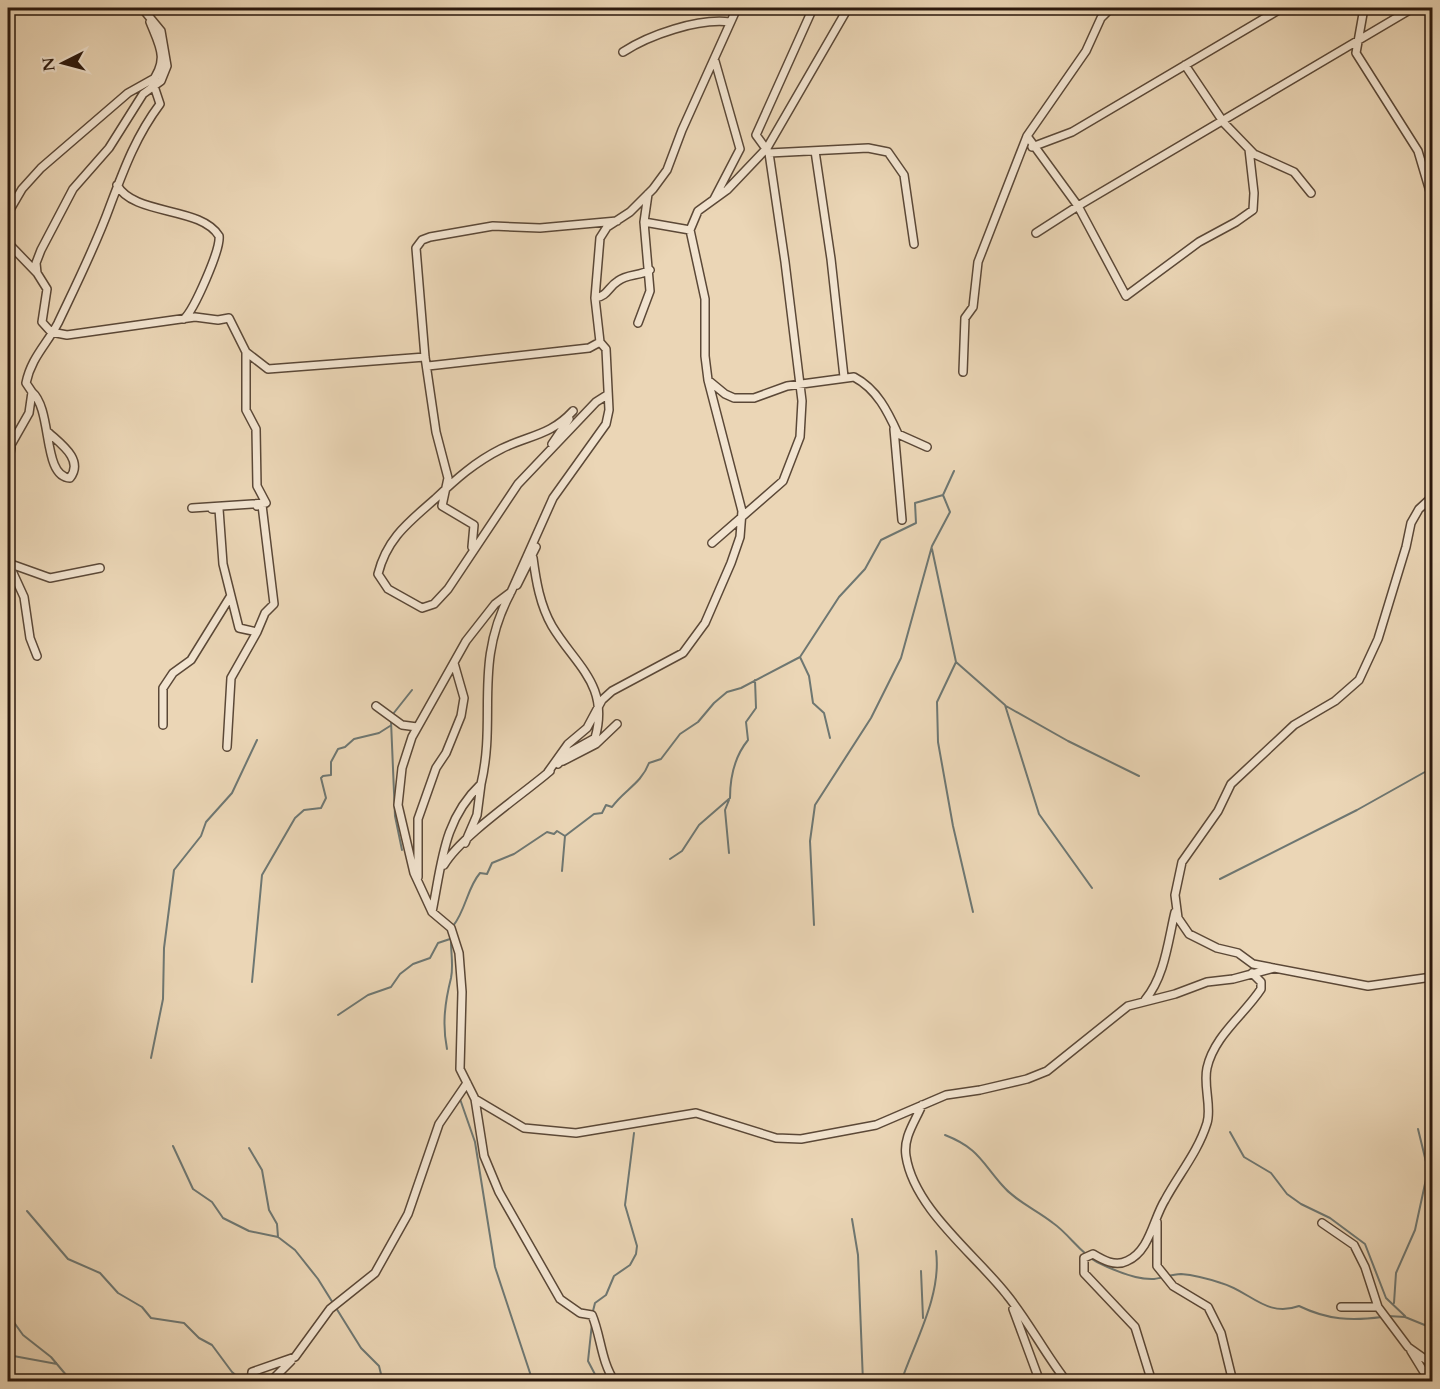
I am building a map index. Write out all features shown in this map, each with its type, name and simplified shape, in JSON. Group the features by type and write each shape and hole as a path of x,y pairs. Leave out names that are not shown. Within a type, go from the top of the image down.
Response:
{"street":[{"path":"37,273 36,263 41,250 68,198 109,148 143,94 164,76 167,56 161,31 142,8"},
{"path":"465,843 477,815 487,757 485,709 488,654 497,618 554,498 606,424 609,410 606,349 600,342 595,298 599,241 605,231 648,194 667,171 737,8"},
{"path":"712,543 783,481 800,437 800,384 768,151 756,135 813,8"},
{"path":"548,772 568,744 587,728 599,705 612,691 683,653 705,623 731,563 740,537 742,515 708,380 704,348 705,299 690,230 696,213 713,201 768,151 848,8"},
{"path":"963,372 965,318 973,307 978,262 1026,136 1086,51 1101,18 1111,8"},
{"path":"1032,147 1072,132 1282,8"},
{"path":"1364,8 1356,53 1418,151 1432,198"},
{"path":"1036,233 1413,8"},
{"path":"623,52 646,37 709,22 730,22"},
{"path":"713,201 740,148 715,61"},
{"path":"1185,65 1223,121 1249,149 1254,154 1294,172 1311,193"},
{"path":"49,433 72,457 74,471 70,478 63,477 51,463 49,433 39,399 26,383 29,369 108,213 135,141 160,104 154,83"},
{"path":"8,213 22,189 40,168 128,93 154,83"},
{"path":"1026,136 1078,206 1126,296 1198,242 1236,222 1253,210 1254,193 1249,149"},
{"path":"768,151 868,148 888,152 904,175 914,244"},
{"path":"815,151 831,259 843,377"},
{"path":"117,185 128,197 190,218 211,227 219,236 218,247 197,298 184,319"},
{"path":"638,323 650,299 650,270 644,222 648,194"},
{"path":"471,551 474,525 442,506 448,478 436,432 425,357 415,252 422,240 493,226 540,228 617,220"},
{"path":"644,222 690,230"},
{"path":"8,243 37,273 47,289 42,322 48,330 67,335 201,317 218,320 229,318 246,352 268,369 425,357"},
{"path":"595,298 605,295 624,277 650,270"},
{"path":"428,366 589,348 600,342"},
{"path":"227,747 231,678 265,613 273,604 262,505 219,509 192,508 266,503 256,486 256,429 246,410 246,352"},
{"path":"708,380 724,394 734,398 762,397 777,388 854,377 873,391 902,437 915,440 927,447"},
{"path":"8,450 31,409 33,392"},
{"path":"544,457 573,411 564,422 546,433 512,444 486,457 456,477 420,510 398,534 381,561 378,574 388,589 422,608 434,604 447,589 518,484 544,457 596,402 607,396"},
{"path":"894,423 902,520"},
{"path":"8,463 13,442"},
{"path":"1432,497 1419,510 1411,523 1378,639 1359,680 1335,701 1294,725 1231,784 1218,811 1182,862 1175,895 1178,918 1189,934 1217,948 1238,953 1253,963 1368,986 1432,977"},
{"path":"554,498 522,580 495,604 466,641 417,727 402,768 398,804 418,885 432,912 451,928 459,953 462,992 460,1070 475,1099 484,1156 499,1192 560,1299 580,1313 592,1315 599,1331 600,1346 615,1382"},
{"path":"219,509 223,564 239,628 257,632"},
{"path":"440,872 449,857 568,753 595,738 599,699 585,670 552,625 543,607 533,556"},
{"path":"8,562 50,578 100,568"},
{"path":"8,562 24,597 30,638 37,656"},
{"path":"163,725 163,688 173,673 191,660 230,597"},
{"path":"418,885 418,819 436,768 446,753 461,716 464,698 454,663"},
{"path":"376,706 402,725 417,727"},
{"path":"558,764 596,744 617,724"},
{"path":"432,912 454,817 467,798 481,784"},
{"path":"475,1099 524,1128 576,1133 696,1113 776,1138 801,1139 876,1125 946,1095 1027,1079 1047,1071 1128,1006 1145,999 1154,988 1166,952 1176,906"},
{"path":"1128,1006 1174,994 1206,982 1233,979 1274,968"},
{"path":"1152,1382 1135,1327 1084,1274 1084,1258 1093,1254 1116,1263 1126,1262 1136,1256 1157,1219 1163,1203 1186,1170 1208,1120 1207,1068 1214,1052 1234,1021 1261,989 1261,982 1252,973"},
{"path":"270,1382 286,1368 330,1309 375,1273 408,1214 438,1124 466,1083"},
{"path":"922,1105 906,1138 909,1170 934,1212 1007,1295 1067,1382"},
{"path":"1157,1219 1157,1266 1173,1286 1208,1307 1221,1334 1233,1382"},
{"path":"1322,1223 1354,1245 1365,1267 1378,1307 1408,1347 1430,1382"},
{"path":"1007,1295 1040,1382"},
{"path":"1341,1307 1378,1307"},
{"path":"1408,1347 1432,1364"},
{"path":"251,1382 252,1372 257,1369 282,1364 292,1359"}],"waterway":[{"path":"814,925 810,841 815,805 871,718 901,658 932,546 950,512 943,495 954,471"},
{"path":"830,738 824,713 813,703 809,676 800,657 839,597 865,569 881,540 916,523 915,503 943,495"},
{"path":"932,549 956,662 937,702 938,742 953,826 973,912"},
{"path":"562,871 565,836 594,814 602,813 606,805 612,807 637,782 649,763 661,759 680,734 698,722 727,692 741,688 800,657"},
{"path":"956,662 1005,705 1039,814 1092,888"},
{"path":"670,859 682,851 699,825 730,798 734,767 748,740 746,722 756,708 755,680"},
{"path":"393,714 412,690"},
{"path":"1006,706 1068,741 1139,776"},
{"path":"391,721 395,816 402,850"},
{"path":"252,982 262,875 295,818 304,810 321,808 326,798 321,778 331,775 331,762 338,749 345,747 354,739 379,733 390,726"},
{"path":"151,1058 163,999 164,948 174,870 201,836 206,822 232,793 257,740"},
{"path":"1220,879 1357,810 1432,768"},
{"path":"729,800 725,810 729,853"},
{"path":"453,926 476,879 480,873 487,874 492,863 514,854 547,832 554,834 557,831 565,836"},
{"path":"447,1049 444,1022 452,973 451,934"},
{"path":"338,1015 368,995 391,987 400,974 413,964 430,958 438,943 450,939"},
{"path":"460,1099 475,1142 495,1267 533,1382"},
{"path":"1394,1303 1396,1273 1415,1230 1428,1170 1418,1129"},
{"path":"1230,1132 1244,1157 1271,1173 1287,1194 1301,1204 1330,1218 1365,1244 1386,1298 1405,1316"},
{"path":"592,1315 595,1303 606,1295 614,1276 630,1265 636,1254 637,1246 625,1205 634,1133"},
{"path":"945,1135 972,1150 1013,1196 1059,1227 1091,1258 1110,1268 1147,1279 1181,1274 1201,1277 1231,1287 1258,1302 1277,1309 1299,1306 1330,1317 1360,1319 1382,1317"},
{"path":"173,1146 193,1189 212,1202 223,1218 249,1231 278,1237 295,1250 318,1279 361,1348 379,1366 383,1382"},
{"path":"249,1148 262,1170 269,1210 277,1224 278,1237"},
{"path":"27,1211 68,1259 100,1273 118,1293 142,1307 151,1318 184,1323 199,1338 212,1345 238,1377 249,1377"},
{"path":"852,1219 858,1255 863,1382"},
{"path":"901,1382 931,1301 937,1268 936,1251"},
{"path":"921,1271 923,1318"},
{"path":"8,1314 23,1335 51,1357 72,1382"},
{"path":"1388,1316 1405,1317 1432,1328"},
{"path":"592,1323 588,1361 599,1382"},
{"path":"8,1355 57,1364"}]}
